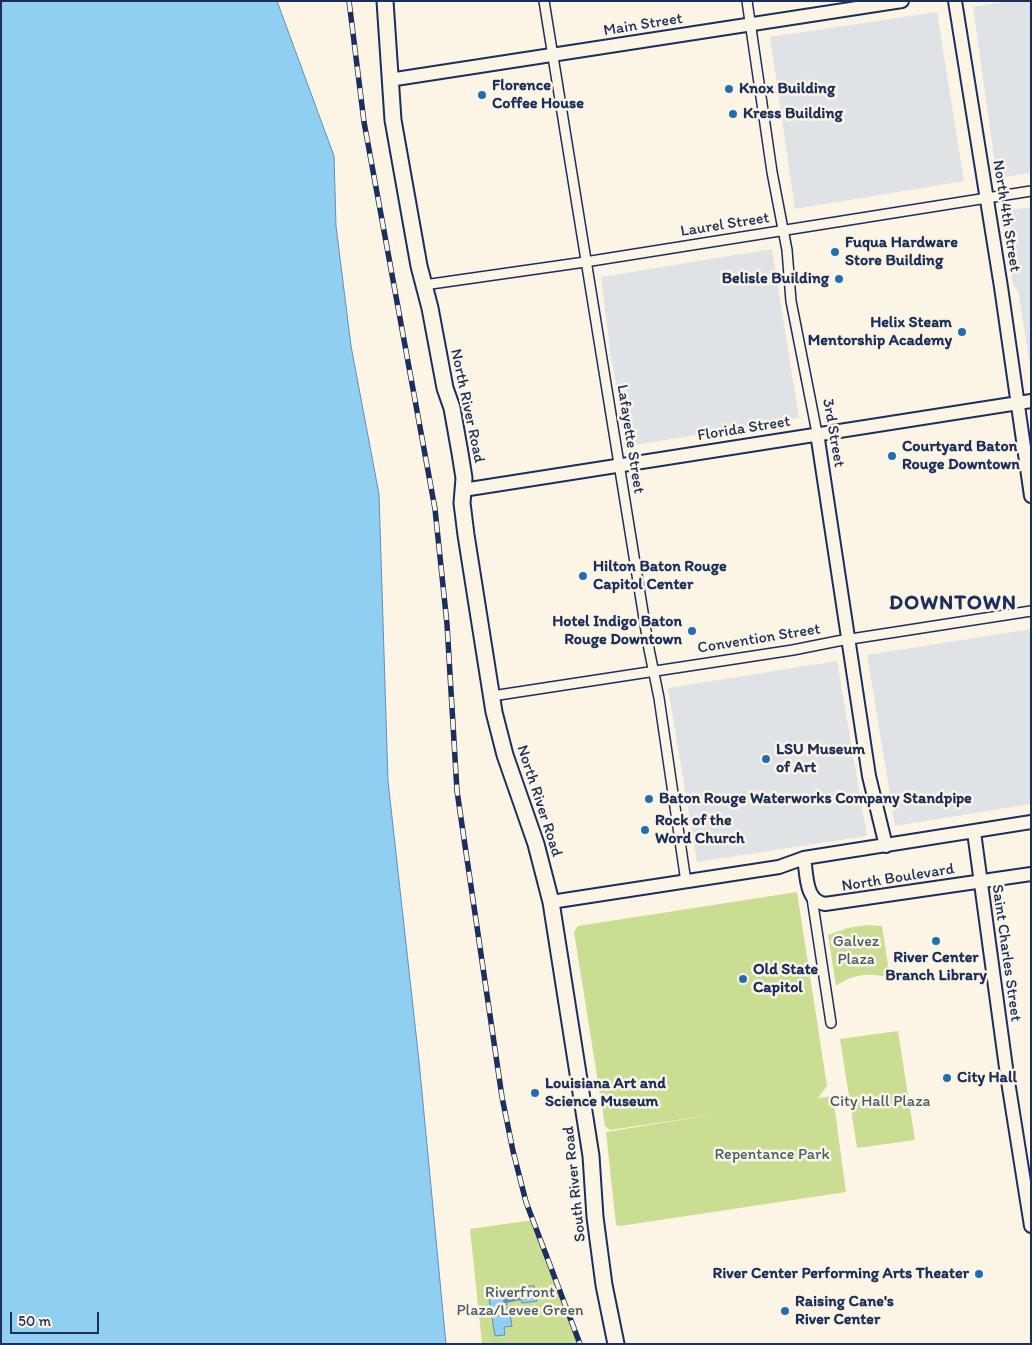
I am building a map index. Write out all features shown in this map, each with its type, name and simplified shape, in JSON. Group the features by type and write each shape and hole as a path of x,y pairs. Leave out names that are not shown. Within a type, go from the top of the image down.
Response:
{"main road":[{"name":"North River Road","path":"386,1 389,80 400,163 445,388 452,408 464,478 462,503 468,549 492,696 503,749 536,844 551,902"},
{"name":"South River Road","path":"551,902 591,1156 595,1217 606,1301 616,1344"}],"street":[{"name":"Lafayette Street","path":"544,1 585,262 654,670 686,882"},
{"name":"3rd Street","path":"747,1 772,172 784,231 792,301 817,433 869,776 886,846"},
{"name":"Main Street","path":"389,80 902,1"},
{"name":"North 4th Street","path":"955,1 987,198 1031,496"},
{"name":"Laurel Street","path":"424,285 585,262 1031,191"},
{"name":"Florida Street","path":"464,490 817,433 1031,401"},
{"name":"Convention Street","path":"492,696 1031,611"},
{"name":"North Boulevard","path":"551,902 779,867 804,858 1031,822"},
{"name":"Saint Charles Street","path":"974,832 1007,1075 1031,1226"},
{"path":"804,858 831,1023"},
{"name":"North Boulevard","path":"812,898 820,903 838,903 1031,874"}],"shaded area":[{"path":"1009,1 1031,1 1031,173 997,178 973,7"},
{"path":"937,12 964,181 795,209 770,37"},
{"path":"1031,207 1031,371 1018,291 1013,284 1002,211"},
{"path":"772,249 799,418 629,446 611,358 601,277"},
{"path":"1031,629 1031,804 895,826 867,655"},
{"path":"837,661 867,836 697,862 668,688"}],"green space":[{"name":"Repentance Park","path":"797,892 827,1086 818,1098 833,1096 846,1192 620,1226 616,1225 606,1132 717,1114 610,1130 605,1126 574,932 578,926"},
{"name":"Galvez Plaza","path":"866,925 882,926 890,978 862,975 836,986 828,935 848,928"},
{"name":"City Hall Plaza","path":"898,1031 915,1140 857,1148 840,1039"},
{"name":"Riverfront Plaza/Levee Green","path":"533,1220 580,1344 482,1344 470,1229"}],"water":[{"path":"1,1 277,1 334,156 336,226 351,346 379,494 388,781 419,1061 446,1344 1,1344"},
{"path":"534,1286 537,1301 522,1303 519,1288"},
{"path":"505,1291 507,1305 501,1306 501,1308 509,1308 512,1326 504,1327 505,1335 495,1336 488,1292"}],"waterway":[{"path":"505,1301 521,1298"}],"railway":[{"path":"349,1 364,122 435,509 447,624 457,791 502,1097 526,1202 580,1344"}],"place":[{"name":"Knox Building","path":"729,89"},
{"name":"Florence Coffee House","path":"482,95"},
{"name":"Kress Building","path":"733,114"},
{"name":"Fuqua Hardware Store Building","path":"835,252"},
{"name":"Belisle Building","path":"839,279"},
{"name":"Helix Steam Mentorship Academy","path":"962,332"},
{"name":"Courtyard Baton Rouge Downtown","path":"892,456"},
{"name":"Hilton Baton Rouge Capitol Center","path":"583,576"},
{"name":"Hotel Indigo Baton Rouge Downtown","path":"692,631"},
{"name":"LSU Museum of Art","path":"766,759"},
{"name":"Baton Rouge Waterworks Company Standpipe","path":"649,799"},
{"name":"Rock of the Word Church","path":"645,830"},
{"name":"River Center Branch Library","path":"936,941"},
{"name":"Old State Capitol","path":"743,979"},
{"name":"City Hall","path":"947,1078"},
{"name":"Louisiana Art and Science Museum","path":"535,1093"},
{"name":"River Center Performing Arts Theater","path":"979,1274"},
{"name":"Raising Cane's River Center","path":"785,1311"}],"district":[{"name":"DOWNTOWN","path":"953,604"}]}
